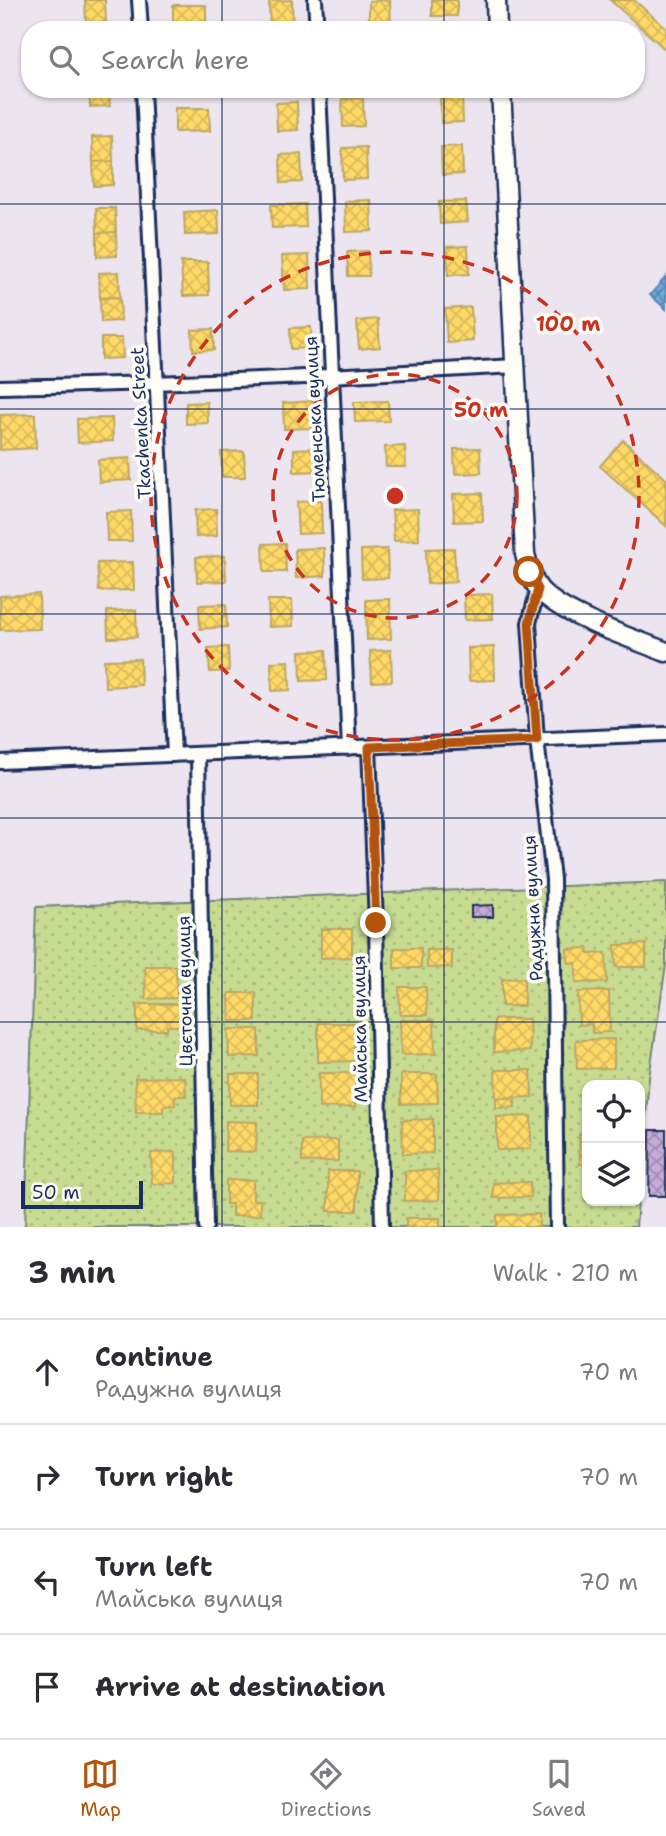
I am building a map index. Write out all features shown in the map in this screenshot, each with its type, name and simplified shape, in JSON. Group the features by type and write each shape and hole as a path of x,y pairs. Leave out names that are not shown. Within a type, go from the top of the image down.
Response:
{"street":[{"path":"139,0 140,21"},
{"path":"316,0 317,21"},
{"path":"496,0 497,21"},
{"name":"Tkachenka Street","path":"143,98 174,755"},
{"name":"Тюменська вулиця","path":"319,98 349,748"},
{"path":"501,98 525,554 529,572 538,589 555,603 666,652"},
{"path":"0,387 331,377 515,366"},
{"name":"Радужна вулиця","path":"538,589 529,623 537,740 553,879 557,1227"},
{"path":"0,762 666,734"},
{"name":"Майська вулиця","path":"369,747 376,923 382,1227"},
{"name":"Цвєточна вулиця","path":"198,754 206,1227"}],"green space":[{"path":"666,882 666,965 649,1078 645,1125 645,1080 582,1080 582,1206 638,1206 636,1227 25,1227 36,907"}],"building: Homes":[{"path":"85,0 105,0 106,21 86,21"},
{"path":"292,0 293,21 270,21 269,1"},
{"path":"390,0 391,21 369,21 369,1"},
{"path":"432,0 457,0 457,16 432,16"},
{"path":"610,0 634,0 666,28 666,50 645,31 645,21 634,21"},
{"path":"173,5 206,5 206,21 173,21"},
{"path":"90,98 110,98 110,106 90,107"},
{"path":"363,98 364,126 343,127 342,99"},
{"path":"440,98 462,98 463,122 441,123"},
{"path":"297,102 298,130 277,131 276,103"},
{"path":"175,108 209,108 210,131 175,132"},
{"path":"112,136 113,161 93,162 92,137"},
{"path":"462,146 463,174 442,175 441,147"},
{"path":"366,147 367,179 343,180 342,148"},
{"path":"301,154 302,182 281,183 280,155"},
{"path":"113,161 113,185 94,186 93,162"},
{"path":"371,200 372,231 346,232 345,201"},
{"path":"466,201 468,222 440,224 439,202"},
{"path":"305,204 306,227 272,228 271,205"},
{"path":"96,208 115,208 116,232 97,233"},
{"path":"218,210 219,234 185,235 184,212"},
{"path":"116,232 117,256 97,257 97,233"},
{"path":"468,246 469,274 448,275 447,247"},
{"path":"368,251 369,276 348,276 347,252"},
{"path":"309,255 310,289 284,290 282,256"},
{"path":"181,262 208,262 209,295 183,296"},
{"path":"119,272 120,297 100,298 99,273"},
{"path":"120,297 121,321 101,322 100,298"},
{"path":"471,307 473,341 447,343 445,309"},
{"path":"378,319 380,347 359,349 357,321"},
{"path":"311,327 312,348 291,349 290,328"},
{"path":"213,329 214,350 193,351 192,330"},
{"path":"101,338 122,338 123,358 101,359"},
{"path":"314,401 315,428 284,429 283,403"},
{"path":"388,401 389,421 355,422 354,402"},
{"path":"207,402 208,423 186,424 186,403"},
{"path":"35,414 36,448 0,450 0,415"},
{"path":"112,418 113,441 78,443 77,419"},
{"path":"623,440 666,479 666,526 600,466"},
{"path":"405,446 406,467 386,467 385,447"},
{"path":"319,448 320,471 294,472 294,449"},
{"path":"480,448 481,473 455,474 454,449"},
{"path":"244,451 245,477 222,477 221,452"},
{"path":"130,458 131,480 99,482 98,460"},
{"path":"482,493 483,521 454,522 453,494"},
{"path":"321,501 322,533 298,534 296,502"},
{"path":"216,509 217,536 196,537 195,510"},
{"path":"418,509 419,540 394,541 392,510"},
{"path":"131,511 132,541 107,541 106,512"},
{"path":"285,543 286,572 264,572 263,544"},
{"path":"324,548 325,576 296,578 295,549"},
{"path":"454,548 456,582 427,584 426,549"},
{"path":"387,549 388,578 362,579 361,550"},
{"path":"225,556 226,581 197,582 196,557"},
{"path":"133,562 134,590 99,591 97,563"},
{"path":"39,594 40,629 0,630 0,596"},
{"path":"492,594 493,619 465,620 464,595"},
{"path":"390,599 391,639 367,640 366,600"},
{"path":"268,600 292,600 293,626 269,627"},
{"path":"226,604 227,627 200,629 199,605"},
{"path":"136,610 137,637 108,638 107,611"},
{"path":"228,647 229,671 210,672 208,648"},
{"path":"494,647 495,680 469,681 468,648"},
{"path":"326,650 327,680 301,681 300,651"},
{"path":"391,650 392,681 372,682 370,651"},
{"path":"140,659 141,685 105,687 104,660"},
{"path":"289,661 290,690 272,691 271,662"},
{"path":"321,929 352,929 352,957 321,958"},
{"path":"646,944 646,967 616,967 615,945"},
{"path":"394,948 421,948 421,968 394,968"},
{"path":"588,948 589,954 606,953 607,982 576,983 576,963 568,963 567,949"},
{"path":"427,950 452,950 452,967 427,968"},
{"path":"145,966 176,966 177,998 146,999"},
{"path":"524,978 524,1006 502,1006 502,979"},
{"path":"399,987 426,987 427,1015 400,1015"},
{"path":"609,991 610,1032 592,1033 592,1024 579,1025 578,992"},
{"path":"229,993 256,993 256,1021 230,1021"},
{"path":"137,1004 180,1004 181,1026 167,1026 167,1030 137,1030"},
{"path":"494,1019 529,1019 530,1051 494,1052"},
{"path":"400,1020 434,1020 435,1054 401,1055"},
{"path":"318,1023 354,1023 354,1061 318,1062"},
{"path":"228,1029 259,1029 259,1056 229,1057"},
{"path":"614,1039 614,1068 577,1069 576,1040"},
{"path":"495,1070 531,1070 532,1097 496,1098"},
{"path":"319,1073 355,1073 355,1107 319,1108"},
{"path":"230,1074 258,1074 258,1105 230,1105"},
{"path":"401,1074 437,1074 438,1103 401,1104"},
{"path":"185,1077 186,1096 175,1096 175,1105 163,1106 163,1112 136,1112 135,1078"},
{"path":"496,1098 514,1098 515,1107 496,1108"},
{"path":"531,1116 531,1149 497,1150 497,1117"},
{"path":"433,1119 433,1153 403,1154 402,1120"},
{"path":"226,1121 257,1122 256,1152 225,1151"},
{"path":"579,1134 582,1134 582,1164 580,1164"},
{"path":"338,1140 338,1161 302,1162 302,1141"},
{"path":"176,1152 176,1183 152,1184 151,1153"},
{"path":"438,1170 439,1200 405,1201 405,1171"},
{"path":"328,1171 357,1171 357,1211 328,1211"},
{"path":"226,1180 253,1180 253,1200 260,1200 260,1215 232,1216 232,1204 226,1204"},
{"path":"530,1182 531,1197 493,1198 493,1183"},
{"path":"539,1214 539,1227 497,1227 497,1215"},
{"path":"406,1218 440,1218 440,1227 406,1227"}],"building: Schools":[{"path":"666,277 666,309 650,295"}],"building: Other":[{"path":"493,905 493,917 471,917 471,906"},
{"path":"650,1130 666,1130 666,1196 649,1196"}],"route":[{"path":"376,923 369,747 537,740 529,623 538,589 529,572"}]}
